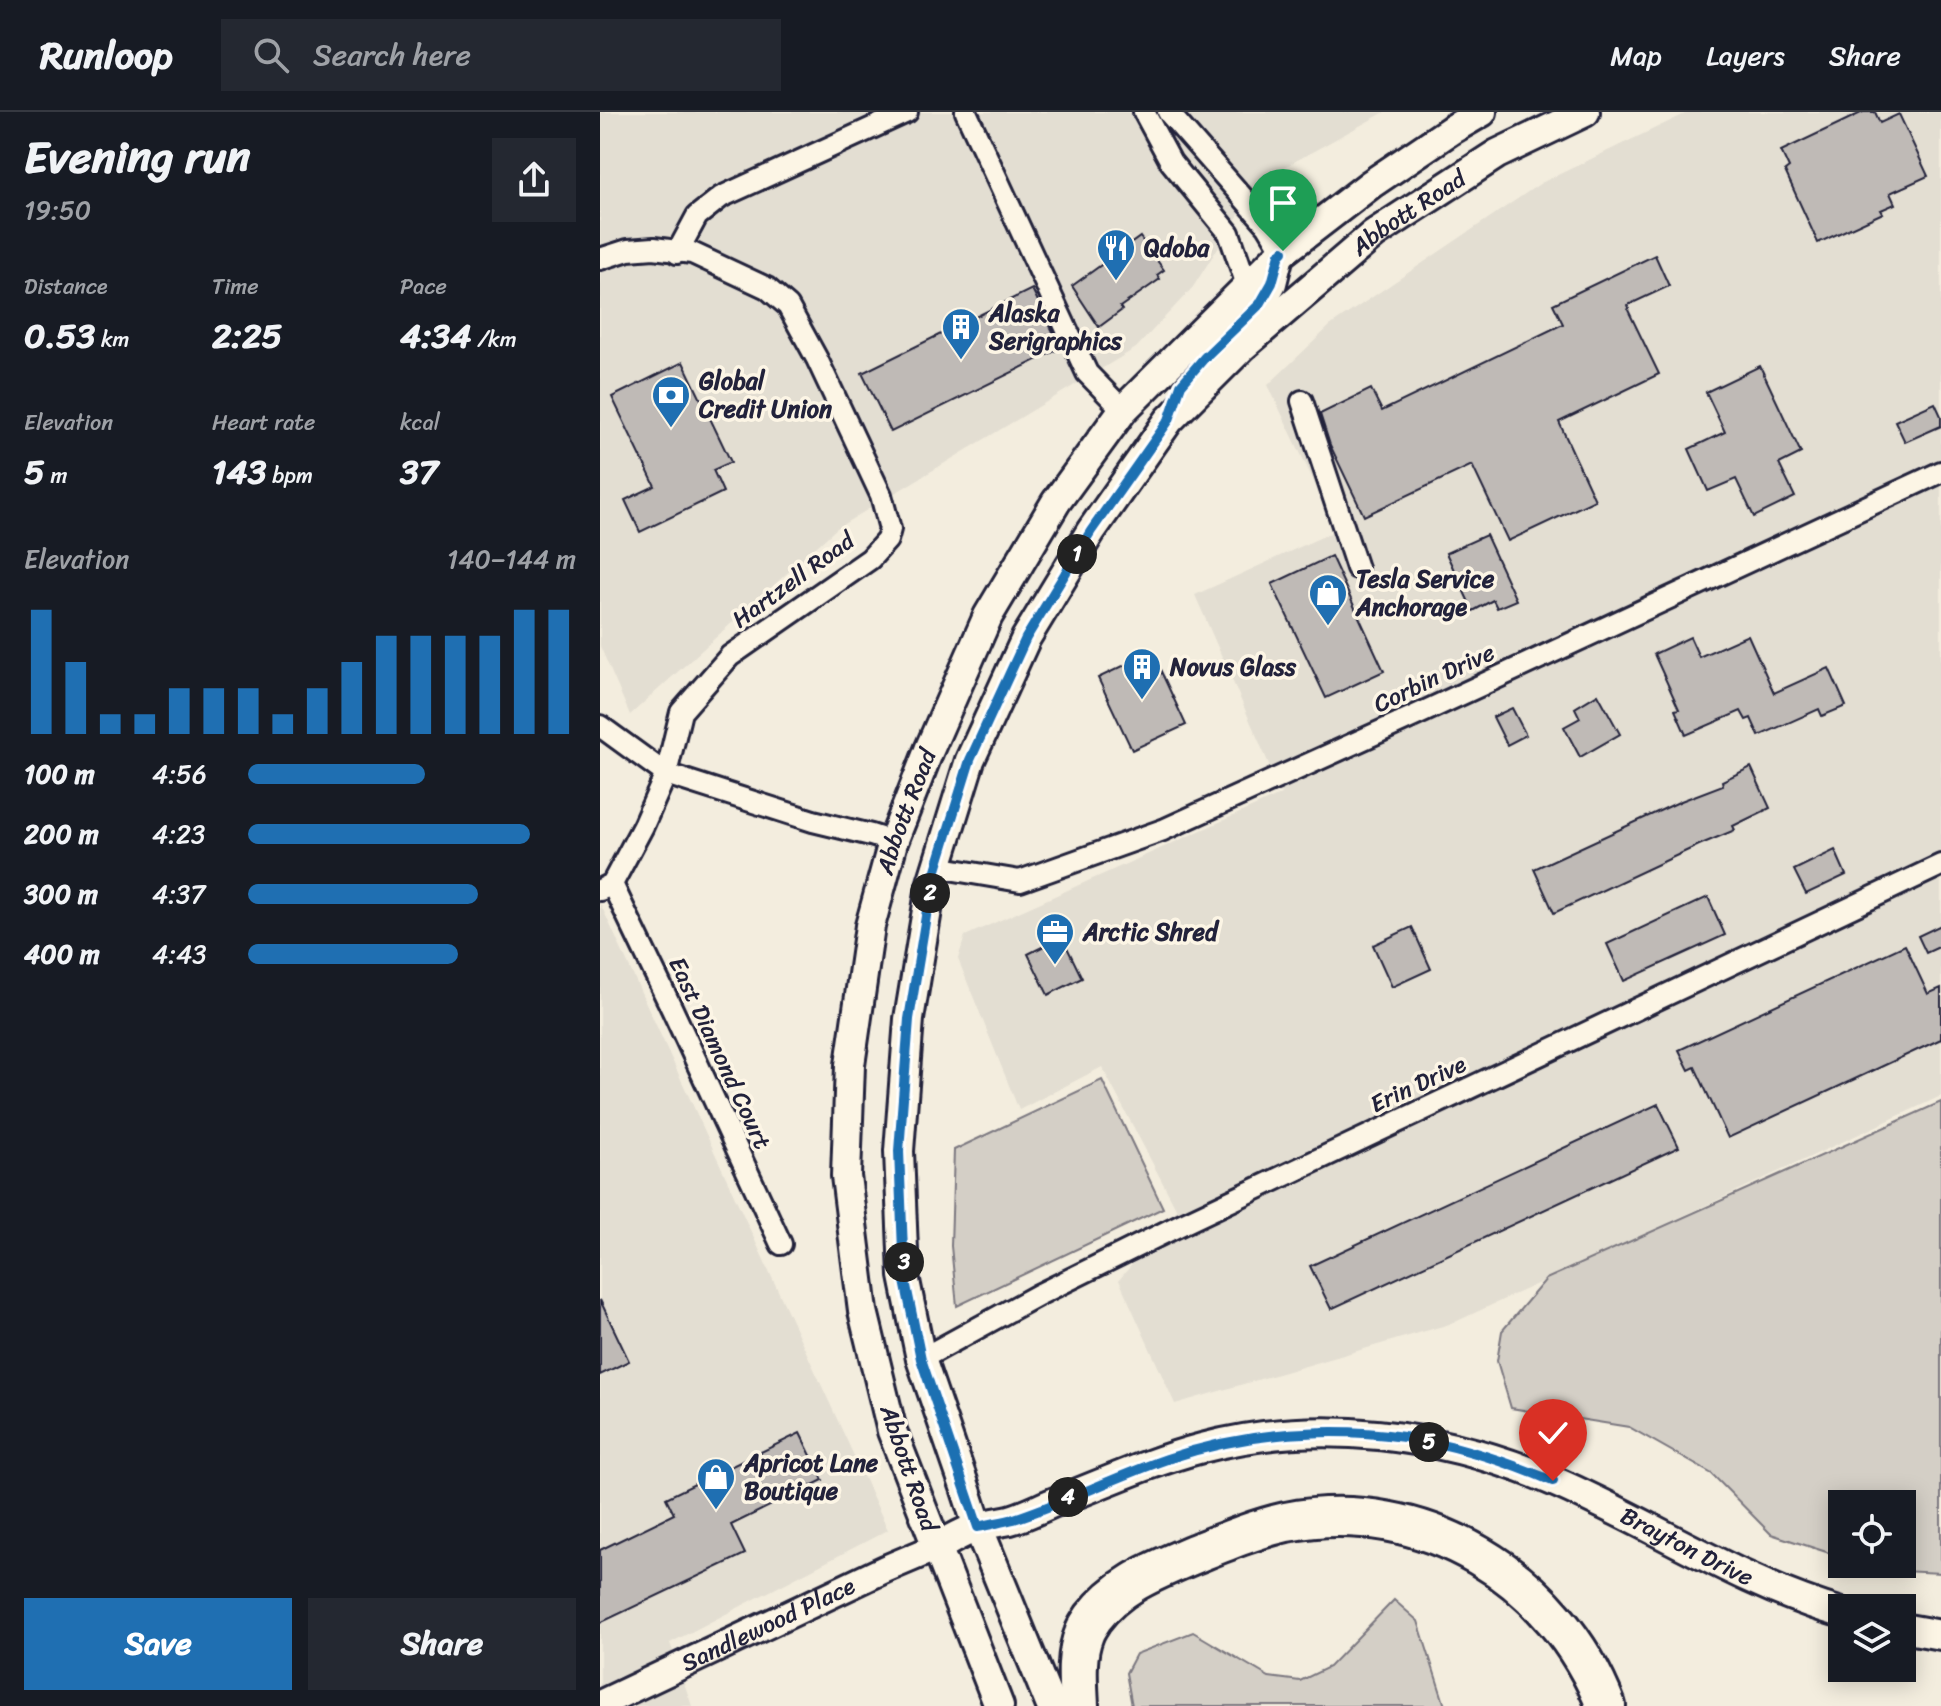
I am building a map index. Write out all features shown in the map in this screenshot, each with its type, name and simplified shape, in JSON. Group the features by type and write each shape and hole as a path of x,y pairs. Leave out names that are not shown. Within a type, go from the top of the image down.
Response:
{"highway":[{"path":"1079,1706 1078,1662 1083,1634 1105,1603 1118,1592 1149,1574 1249,1533 1286,1522 1337,1517 1395,1523 1425,1531 1458,1544 1512,1578 1541,1602 1581,1653 1606,1706"}],"main road":[{"name":"Abbott Road","path":"999,1706 892,1431 863,1311 846,1176 850,1065 870,926 893,842 929,750 988,616 1056,502 1123,410 1281,253 1371,184 1482,112"},
{"name":"Abbott Road","path":"1051,1706 978,1527 921,1359 904,1276 899,1151 909,1019 931,886 970,760 1026,638 1091,531 1169,420 1243,346 1374,234 1497,154 1585,112"},
{"path":"1169,420 1181,385 1260,304 1272,283 1281,253"},
{"path":"893,842 937,867"},
{"name":"Brayton Drive","path":"937,1547 978,1527 1013,1519 1166,1459 1215,1445 1273,1436 1362,1433 1426,1441 1512,1464 1594,1500 1751,1579 1828,1608"},
{"path":"1916,1631 1941,1635"}],"street":[{"path":"677,253 697,216 721,197 907,112"},
{"path":"966,112 1087,373 1123,410"},
{"path":"1144,112 1171,162 1229,233 1247,285"},
{"path":"1168,112 1268,226 1281,253"},
{"name":"Hartzell Road","path":"600,259 628,250 654,248 692,253 767,288 788,306 817,359 881,495 890,529 887,540 870,559 730,656 681,712 666,774 643,826 606,887"},
{"path":"1302,401 1357,568"},
{"name":"Corbin Drive","path":"937,867 1020,881 1163,830 1941,472"},
{"path":"600,726 666,774 813,821 893,842"},
{"name":"Erin Drive","path":"921,1359 1038,1295 1180,1225 1941,865"},
{"name":"East Diamond Court","path":"606,887 672,1009 781,1244"},
{"name":"Sandlewood Place","path":"600,1704 937,1547"}],"shaded area":[{"path":"600,112 1385,112 1261,180 1193,287 1136,348 837,528 630,715 600,646"},
{"path":"1689,112 1941,112 1941,1096 1453,1323 1175,1404 1119,1280 1177,1210 1102,1067 1019,1110 958,959 965,936 1282,794 1195,595 1337,530 1268,385 1331,325 1541,183"},
{"path":"600,903 888,1530 670,1643 692,1706 600,1706"},
{"path":"1102,1080 1163,1208 957,1306 951,1246 954,1150"},
{"path":"1941,1102 1941,1573 1916,1572 1916,1490 1828,1490 1828,1552 1771,1534 1712,1474 1629,1427 1511,1408 1497,1361 1502,1331 1546,1279"},
{"path":"1394,1600 1418,1621 1445,1706 1132,1706 1126,1673 1136,1654 1193,1632 1269,1677 1300,1681 1329,1667"}],"building":[{"path":"1863,112 1875,112 1880,123 1899,114 1928,176 1890,193 1895,204 1881,210 1883,213 1818,243 1785,171 1789,168 1781,151"},
{"name":"Qdoba","path":"1140,237 1164,270 1157,275 1160,279 1120,307 1122,310 1099,327 1072,286"},
{"path":"1655,255 1669,286 1628,305 1628,310 1659,374 1559,422 1595,500 1508,541 1472,465 1364,516 1330,445 1320,414 1371,389 1382,411 1563,324 1553,304"},
{"name":"Alaska Serigraphics","path":"1032,289 1061,348 891,432 862,373"},
{"name":"Global Credit Union","path":"683,362 731,462 713,470 723,492 640,532 625,500 655,486 612,397"},
{"path":"1760,366 1801,453 1779,464 1795,497 1754,517 1736,479 1708,491 1689,449 1725,432 1706,392"},
{"path":"1935,403 1941,416 1941,426 1905,442 1895,421"},
{"path":"1486,535 1516,600 1497,608 1493,600 1473,611 1446,553"},
{"name":"Tesla Service Anchorage","path":"1331,556 1384,671 1326,698 1272,584"},
{"path":"1748,635 1774,693 1829,668 1846,706 1822,716 1819,709 1759,736 1751,718 1746,720 1741,711 1686,735 1675,710 1679,709 1654,654 1690,637 1699,657"},
{"name":"Novus Glass","path":"1152,652 1186,725 1132,750 1098,678"},
{"path":"1598,694 1620,734 1580,757 1564,727 1580,718 1575,708"},
{"path":"1512,708 1526,735 1507,745 1493,717"},
{"path":"1751,767 1770,808 1733,826 1735,830 1554,913 1534,869 1681,801 1723,785 1722,781"},
{"path":"1835,850 1846,875 1806,894 1794,870"},
{"path":"1708,897 1725,935 1624,981 1607,944"},
{"path":"1941,925 1941,946 1926,953 1918,936"},
{"path":"1412,927 1431,969 1392,987 1373,945"},
{"name":"Arctic Shred","path":"1062,937 1082,978 1048,995 1028,954"},
{"path":"1905,945 1928,994 1941,988 1941,1039 1728,1138 1695,1067 1689,1070 1679,1050"},
{"path":"1658,1104 1679,1147 1331,1309 1310,1266"},
{"path":"600,1300 629,1361 600,1375"},
{"path":"800,1433 823,1480 731,1525 745,1554 600,1623 600,1550 674,1514 666,1498"}],"place":[{"name":"Qdoba","path":"1116,282"},
{"name":"Alaska Serigraphics","path":"961,361"},
{"name":"Global Credit Union","path":"671,429"},
{"name":"Tesla Service Anchorage","path":"1328,627"},
{"name":"Novus Glass","path":"1142,701"},
{"name":"Arctic Shred","path":"1055,966"},
{"name":"Apricot Lane Boutique","path":"716,1511"}],"route":[{"path":"1283,251 1272,283 1260,304 1237,324 1181,385 1169,420 1091,531 1026,638 970,760 931,886 909,1019 899,1151 904,1276 921,1359 978,1527 1013,1519 1199,1449 1273,1436 1362,1433 1426,1441 1512,1464 1553,1481"}]}
